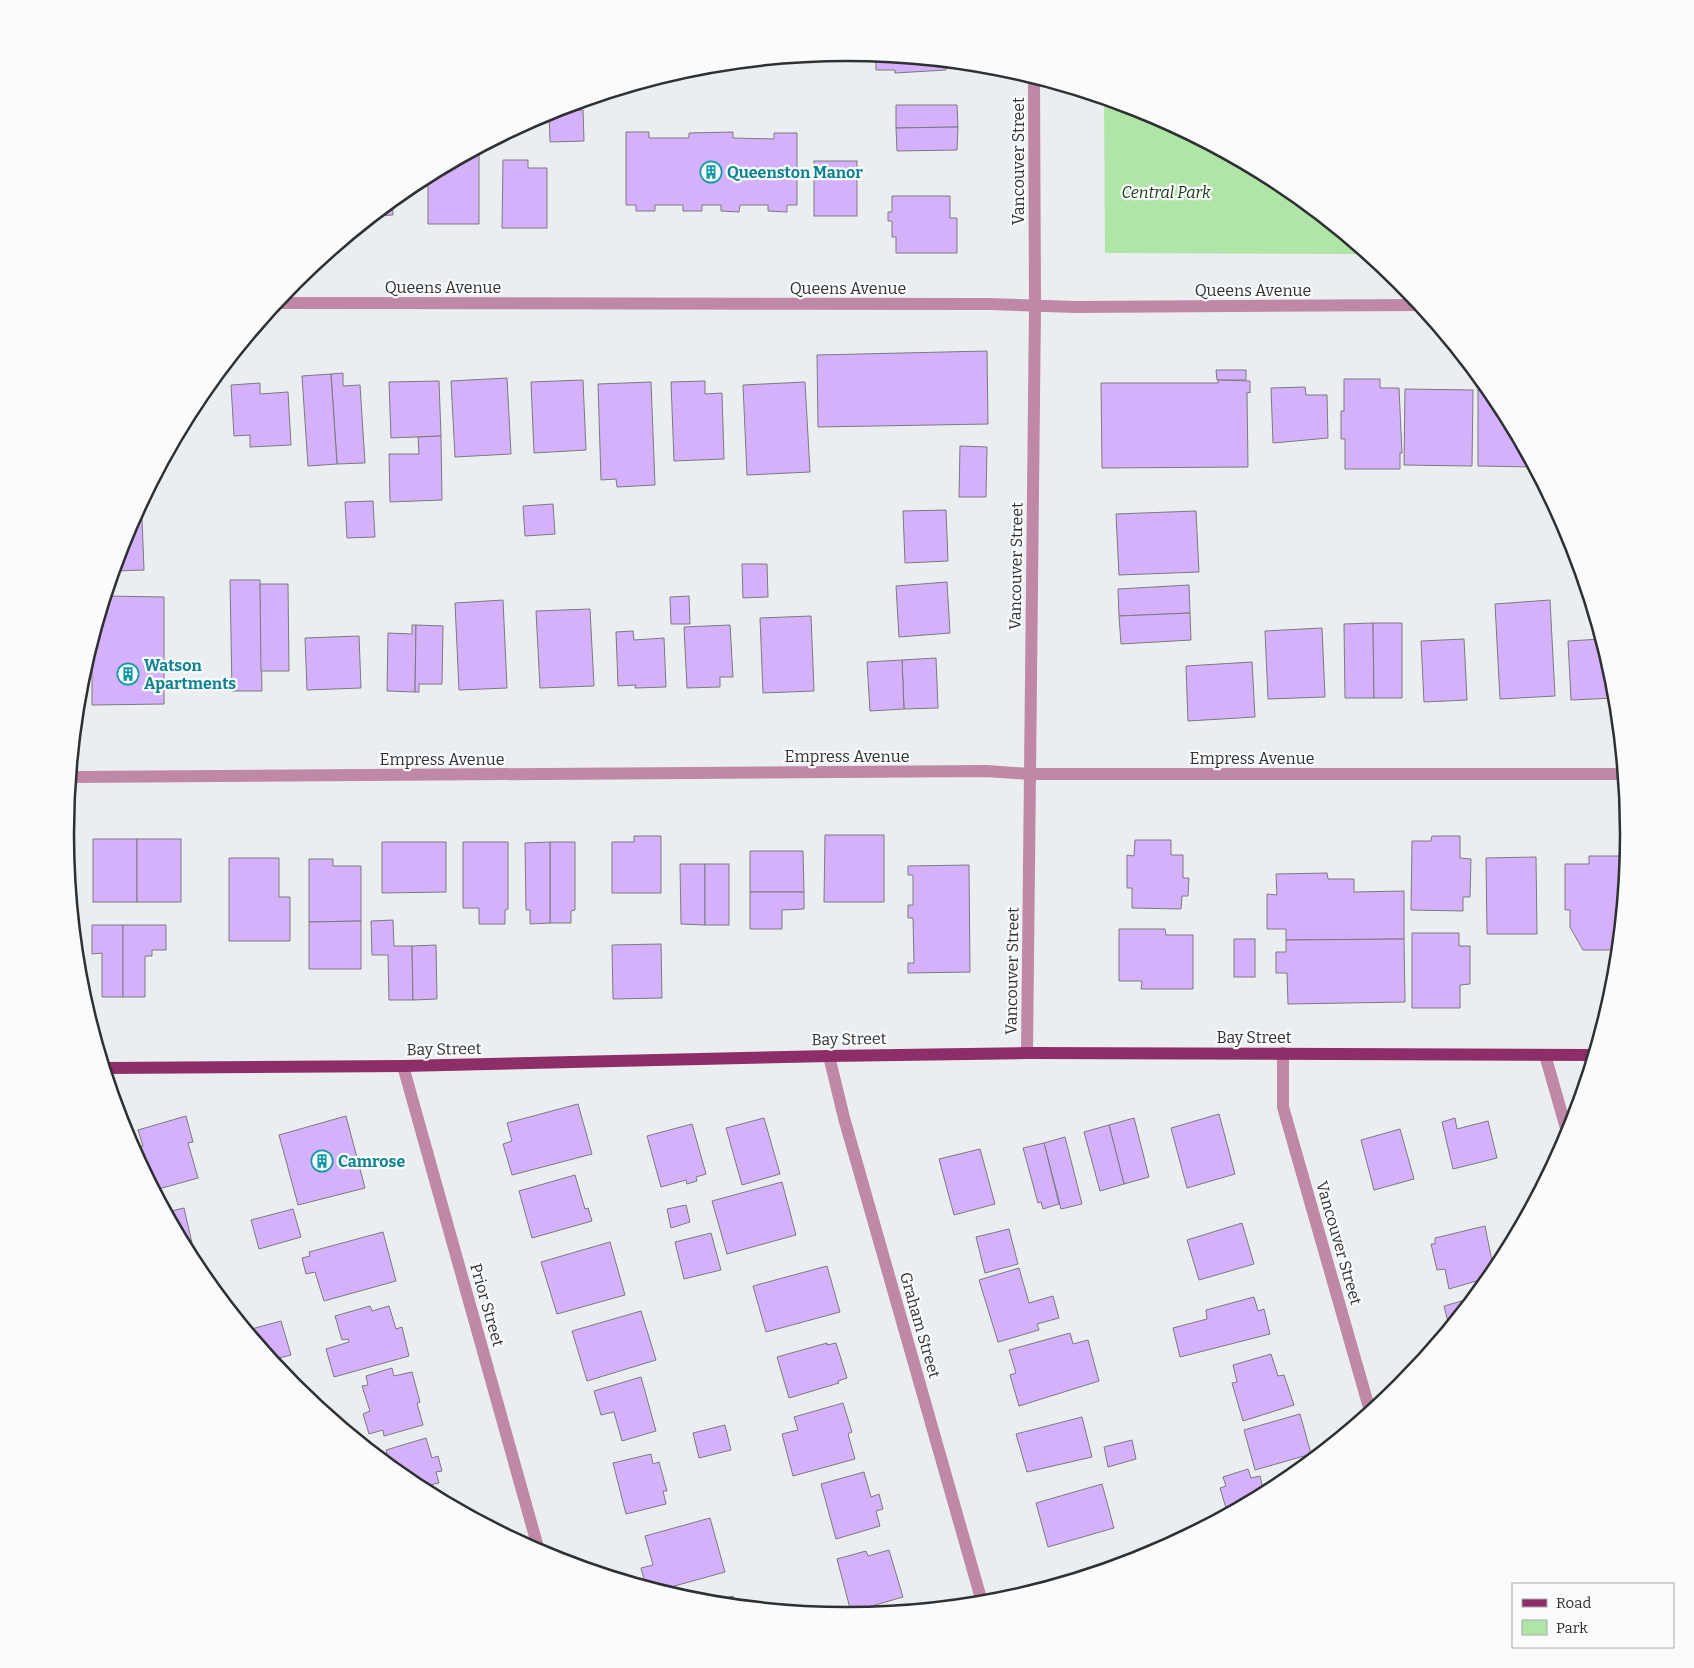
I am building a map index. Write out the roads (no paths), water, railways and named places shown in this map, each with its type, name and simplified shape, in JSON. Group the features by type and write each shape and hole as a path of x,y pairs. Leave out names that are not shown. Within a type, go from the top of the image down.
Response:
{"main road":[{"name":"Bay Street","path":"111,1068 403,1066 1027,1053 1587,1055"}],"street":[{"name":"Vancouver Street","path":"1027,1053 1035,306 1034,85"},
{"name":"Queens Avenue","path":"286,303 988,304 1035,306 1410,305"},
{"name":"Empress Avenue","path":"77,777 969,771 1030,774 1617,774"},
{"name":"Vancouver Street","path":"1283,1053 1283,1107 1368,1404"},
{"path":"1545,1055 1564,1122"},
{"name":"Graham Street","path":"829,1056 844,1118 980,1595"},
{"name":"Prior Street","path":"403,1066 536,1541"}],"place":[{"name":"Queenston Manor","path":"711,172"},
{"name":"Watson Apartments","path":"128,674"},
{"name":"Camrose","path":"322,1161"}],"park label":[{"name":"Central Park","path":"1166,192"}]}
